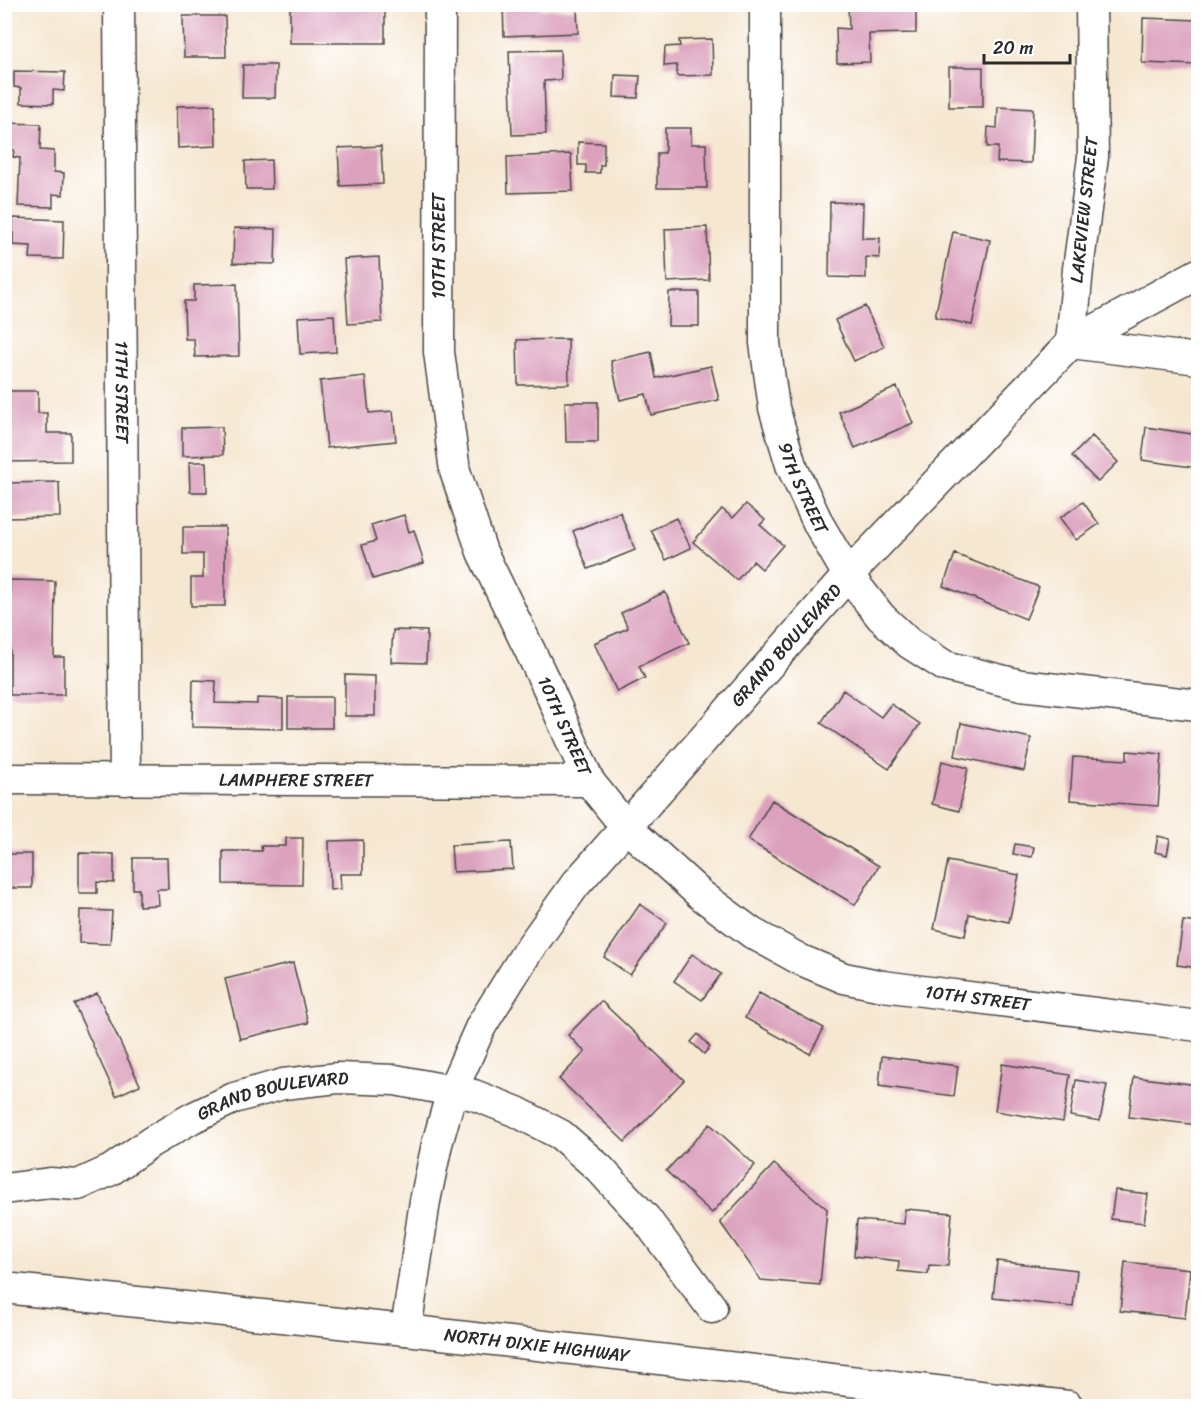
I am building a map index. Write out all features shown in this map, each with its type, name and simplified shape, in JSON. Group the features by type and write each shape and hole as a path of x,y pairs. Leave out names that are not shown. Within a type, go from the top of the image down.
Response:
{"street":[{"name":"11TH STREET","path":"118,4 125,780"},
{"name":"10TH STREET","path":"440,4 439,352 455,471 482,552 548,688 589,781 626,826 701,895 752,933 801,960 843,978 882,986 1198,1026"},
{"name":"9TH STREET","path":"765,4 765,343 774,408 791,465 819,525 848,575 881,617 909,643 945,666 1021,685 1198,705"},
{"name":"LAKEVIEW STREET","path":"1071,344 1078,269 1093,157 1091,4"},
{"name":"GRAND BOULEVARD","path":"406,1330 425,1201 436,1144 452,1091 481,1026 527,952 575,885 848,575 1071,344 1198,274"},
{"path":"1071,344 1198,359"},
{"name":"LAMPHERE STREET","path":"4,779 589,781"},
{"name":"GRAND BOULEVARD","path":"4,1189 50,1183 78,1185 111,1170 151,1142 192,1118 234,1098 284,1084 338,1078 384,1079 474,1095 517,1112 561,1135 599,1168 646,1219 712,1308"},
{"name":"NORTH DIXIE HIGHWAY","path":"4,1288 406,1330 1068,1407"}],"building":[{"path":"503,4 540,4 541,9 577,9 578,33 504,36"},
{"path":"848,4 916,4 916,33 869,34 870,62 837,63 836,28 849,29"},
{"path":"290,6 385,7 385,43 290,43"},
{"path":"183,16 225,16 226,57 184,57"},
{"path":"1143,18 1198,20 1198,65 1142,63"},
{"path":"712,39 713,75 677,76 677,65 664,66 665,47 680,46 679,40"},
{"path":"560,50 561,80 544,81 546,134 512,135 509,51"},
{"path":"243,65 276,65 275,98 242,98"},
{"path":"949,67 983,67 983,107 949,107"},
{"path":"14,71 65,72 64,91 53,90 53,104 21,103 21,88 14,87"},
{"path":"615,75 640,76 638,98 614,97"},
{"path":"215,105 216,146 178,148 177,106"},
{"path":"998,107 1033,109 1031,163 997,162 998,147 987,147 988,127 997,128"},
{"path":"4,123 41,124 40,150 54,151 54,172 64,173 63,195 53,194 53,207 18,206 20,158 13,157 14,150 4,150"},
{"path":"665,128 691,128 691,144 706,144 707,188 657,188 657,153 665,153"},
{"path":"578,142 604,143 604,165 600,165 600,173 586,173 586,165 578,165"},
{"path":"381,146 383,184 340,186 338,148"},
{"path":"571,154 573,191 508,193 507,157"},
{"path":"271,160 272,189 246,189 245,161"},
{"path":"830,202 863,203 862,238 880,238 879,258 866,257 866,278 829,277"},
{"path":"13,218 64,220 63,259 30,258 31,246 13,245"},
{"path":"707,227 709,280 667,282 665,229"},
{"path":"234,228 276,229 275,264 233,263"},
{"path":"953,232 990,240 972,325 935,317"},
{"path":"379,257 382,322 348,324 344,259"},
{"path":"237,284 239,356 195,357 194,339 185,339 184,301 194,301 194,285"},
{"path":"669,292 699,292 699,326 668,326"},
{"path":"865,306 884,347 854,361 835,320"},
{"path":"334,315 336,352 300,354 298,317"},
{"path":"568,339 569,384 518,385 517,340"},
{"path":"651,352 656,378 711,366 719,400 651,415 646,394 620,400 611,361"},
{"path":"365,376 369,413 393,411 396,441 327,448 320,381"},
{"path":"897,387 913,423 855,448 839,412"},
{"path":"6,391 38,391 38,413 47,413 47,433 71,433 71,461 4,462"},
{"path":"565,402 598,402 598,442 566,442"},
{"path":"222,427 223,455 182,456 182,428"},
{"path":"1146,427 1198,435 1198,468 1142,460"},
{"path":"1092,436 1118,462 1098,482 1072,456"},
{"path":"189,462 206,462 207,492 190,492"},
{"path":"59,482 60,517 5,518 4,483"},
{"path":"1083,502 1099,524 1076,540 1060,518"},
{"path":"746,504 765,520 760,525 783,545 762,569 753,561 737,580 693,542 722,509 733,518"},
{"path":"620,512 635,550 588,569 573,531"},
{"path":"404,515 409,532 414,530 424,563 373,579 362,545 376,541 371,525"},
{"path":"676,518 691,548 666,560 651,530"},
{"path":"183,527 225,527 225,606 191,606 191,578 203,578 203,554 183,554"},
{"path":"4,528 9,528 9,553 4,553"},
{"path":"955,554 1039,587 1026,619 943,586"},
{"path":"10,580 55,581 54,657 64,657 64,695 10,695"},
{"path":"665,592 689,643 639,666 645,678 617,692 594,643 628,628 621,613"},
{"path":"393,630 427,631 426,663 391,662"},
{"path":"345,675 375,676 375,716 345,716"},
{"path":"193,680 216,681 215,703 257,704 257,698 283,699 283,729 192,727"},
{"path":"843,690 881,717 891,704 920,724 889,769 821,723"},
{"path":"288,697 332,697 332,728 288,728"},
{"path":"961,723 1031,738 1024,771 955,756"},
{"path":"1127,751 1162,754 1158,806 1070,800 1073,757 1127,760"},
{"path":"942,761 968,768 959,811 932,804"},
{"path":"772,800 879,866 855,905 748,840"},
{"path":"1158,836 1170,839 1167,855 1155,852"},
{"path":"286,838 303,838 302,885 223,884 223,851 262,851 261,846 286,846"},
{"path":"363,840 363,874 340,874 341,889 330,890 329,841"},
{"path":"511,842 513,869 453,872 451,845"},
{"path":"1015,844 1034,847 1032,857 1013,854"},
{"path":"79,853 114,854 114,883 97,882 97,893 79,893"},
{"path":"4,854 32,854 32,888 4,888"},
{"path":"133,858 167,858 168,889 157,889 158,905 139,906 139,889 133,889"},
{"path":"948,861 1019,875 1009,922 969,914 965,936 934,929"},
{"path":"640,904 667,923 630,975 604,957"},
{"path":"80,910 112,911 110,944 79,943"},
{"path":"1183,921 1198,923 1198,968 1177,965"},
{"path":"692,954 721,974 702,1000 674,981"},
{"path":"293,963 308,1023 240,1039 225,979"},
{"path":"97,993 140,1085 116,1096 74,1004"},
{"path":"759,993 824,1028 810,1054 745,1018"},
{"path":"601,1001 684,1080 625,1142 559,1079 585,1052 568,1035"},
{"path":"698,1034 710,1047 704,1054 691,1042"},
{"path":"882,1056 958,1066 954,1096 879,1086"},
{"path":"1002,1064 1070,1075 1063,1122 995,1111"},
{"path":"1134,1077 1198,1085 1198,1125 1129,1117"},
{"path":"1076,1080 1107,1085 1100,1121 1070,1116"},
{"path":"710,1124 755,1165 712,1213 666,1171"},
{"path":"774,1164 827,1209 820,1285 761,1280 720,1222"},
{"path":"1115,1190 1148,1194 1144,1223 1111,1219"},
{"path":"905,1209 952,1213 948,1266 929,1265 928,1274 898,1271 899,1261 854,1256 857,1220 904,1224"},
{"path":"997,1261 1077,1270 1073,1307 993,1298"},
{"path":"1125,1262 1190,1269 1185,1318 1120,1311"}]}
